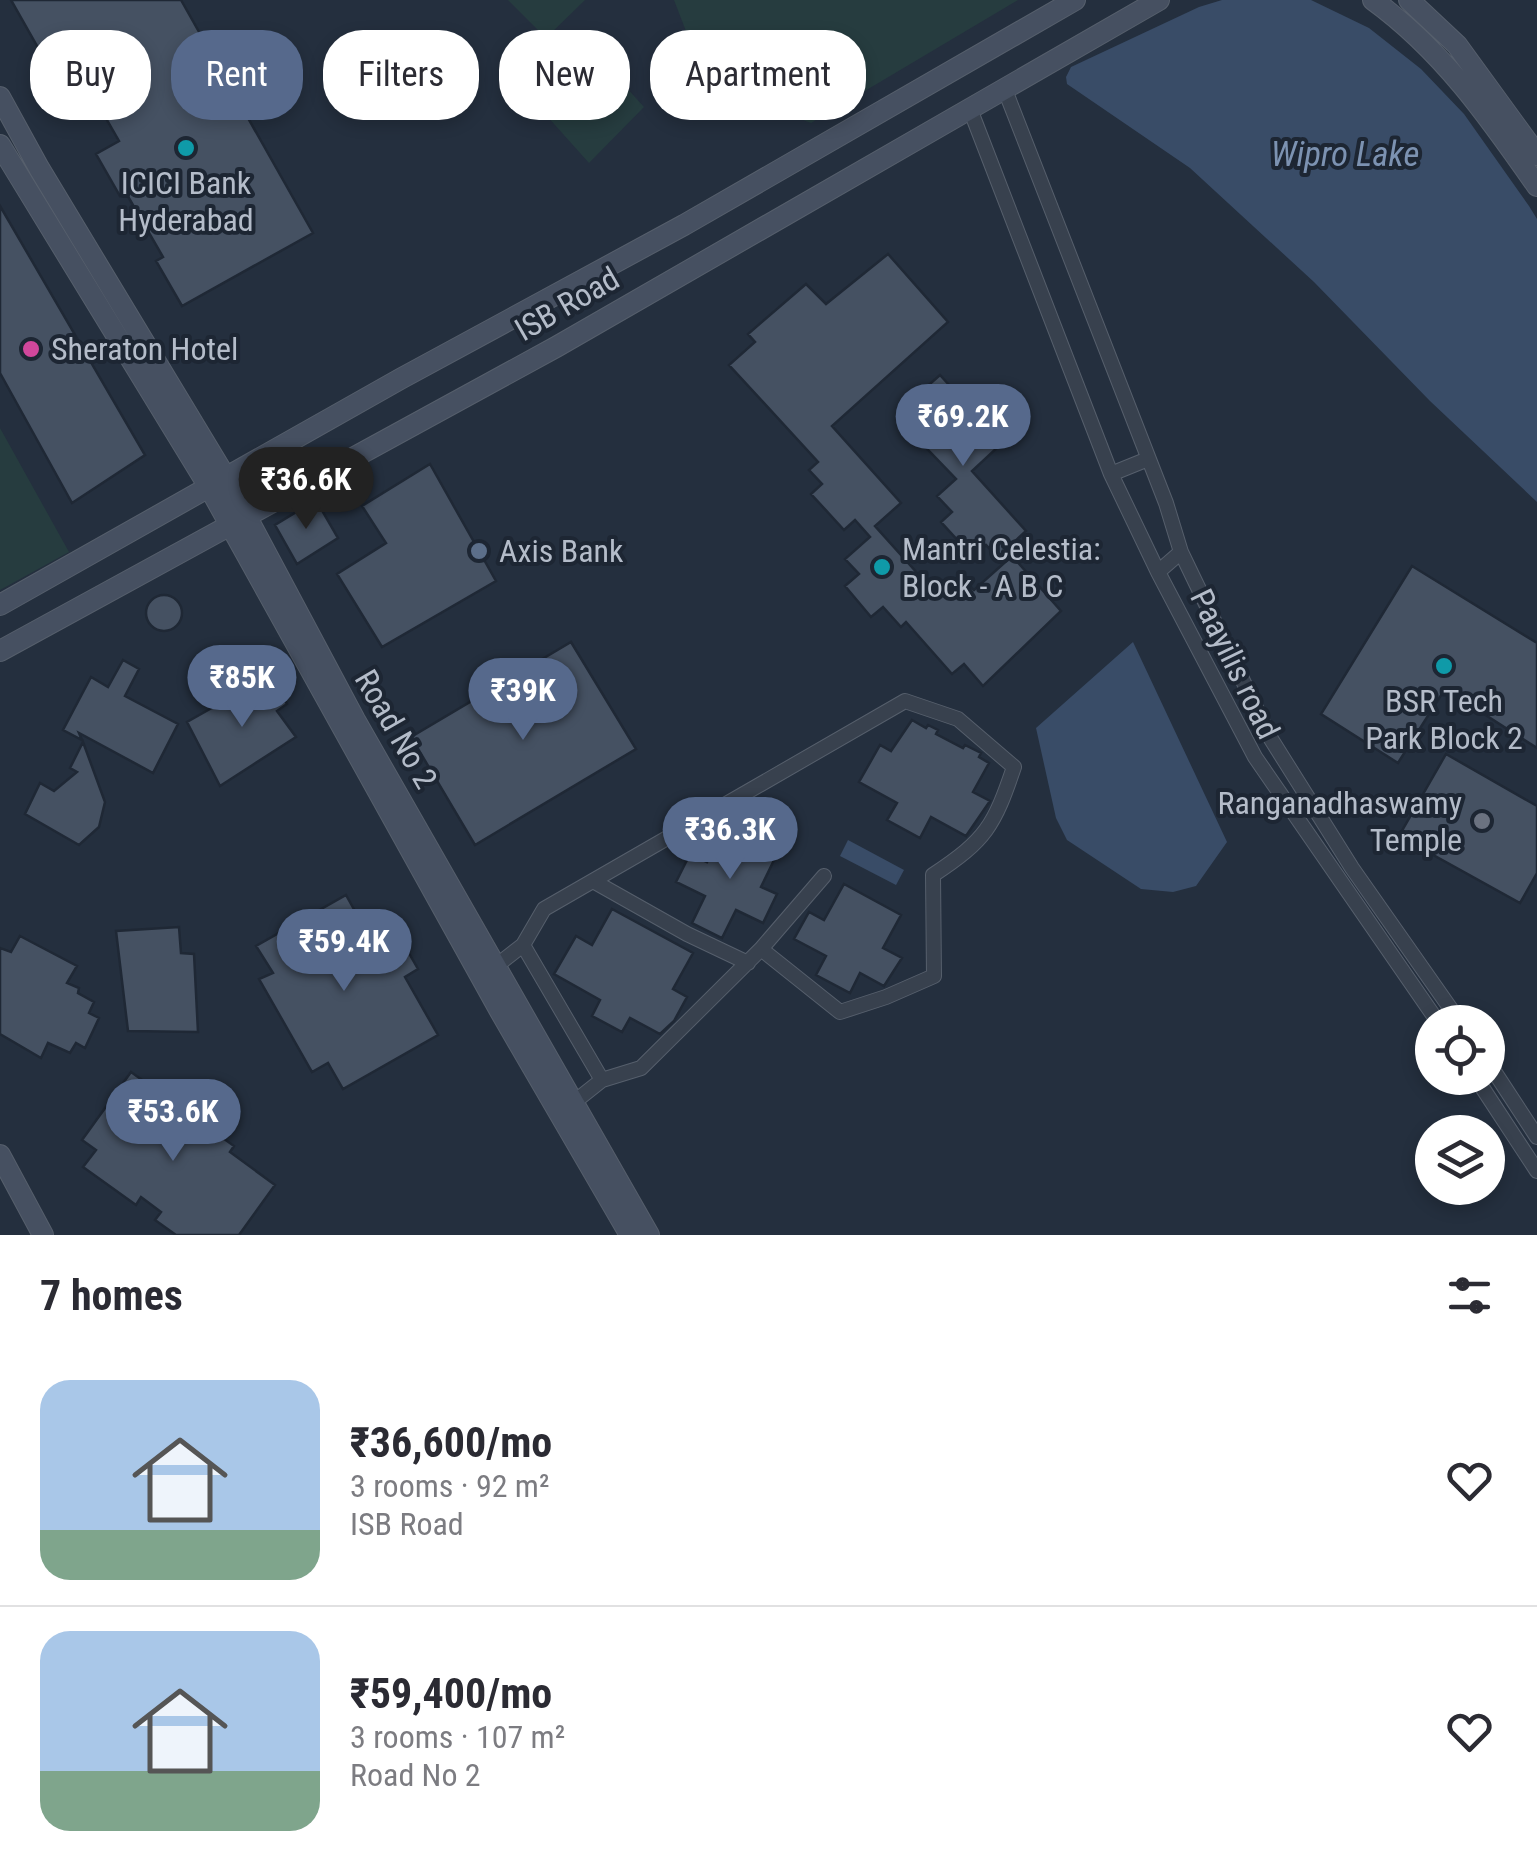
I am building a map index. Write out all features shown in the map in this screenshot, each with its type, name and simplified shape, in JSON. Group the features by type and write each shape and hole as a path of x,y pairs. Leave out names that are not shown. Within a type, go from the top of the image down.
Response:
{"main road":[{"name":"ISB Road","path":"0,605 402,378 684,225 1075,0"},
{"name":"ISB Road","path":"0,651 556,347 1159,0"},
{"path":"1373,0 1406,24 1472,93 1537,186"},
{"path":"1409,0 1458,45 1537,155"},
{"name":"Road No 2","path":"0,97 218,483 500,1012 630,1235"},
{"name":"Road No 2","path":"0,145 218,483"},
{"name":"Road No 2","path":"238,523 649,1235"},
{"path":"0,1155 43,1235"}],"street":[{"name":"Paayilis road","path":"1006,90 1181,552 1271,740 1352,868 1448,1005"},
{"name":"Paayilis road","path":"970,109 1111,474 1158,572 1255,758 1426,1005"},
{"path":"1111,474 1148,459"},
{"name":"Paayilis road","path":"1158,572 1181,552"},
{"path":"496,966 523,946 544,909 905,701 958,719 1014,767 997,817 968,852 932,875 934,976 886,998 840,1012 761,949"},
{"path":"574,1103 602,1080 642,1068 748,963 824,876"},
{"path":"593,881 748,963"},
{"path":"523,946 602,1080"},
{"path":"1505,1088 1537,1137"},
{"path":"1487,1095 1537,1171"}],"green space":[{"path":"508,0 585,0 554,30 538,30"},
{"path":"674,0 1018,0 866,90 866,30 686,30"},
{"path":"630,92 644,107 589,163 550,120 630,120"},
{"path":"0,428 69,552 0,590"}],"water":[{"name":"Wipro Lake","path":"1222,0 1311,0 1369,28 1421,69 1464,114 1529,206 1537,219 1537,502 1430,401 1314,282 1190,168 1067,84 1071,67"},
{"path":"1133,642 1227,842 1196,886 1173,892 1141,889 1067,840 1056,818 1036,728"},
{"path":"848,840 904,870 896,885 840,856"}],"building":[{"name":"ICICI Bank Hyderabad","path":"11,0 181,0 198,30 171,30 171,120 249,120 313,233 182,306 156,261 163,257 126,193 120,196 96,154 119,141 107,120 151,120 151,30 30,30 30,34"},
{"name":"Sheraton Hotel","path":"0,206 145,455 72,503 0,373"},
{"path":"888,254 948,322 832,426 901,503 875,526 937,595 960,575 974,590 1012,556 1061,611 983,686 964,664 952,674 906,622 901,627 883,607 871,617 845,586 859,574 845,559 870,537 855,520 844,530 811,494 822,484 809,470 818,462 729,365 755,342 748,334 806,284 826,304"},
{"path":"940,375 1000,441 972,471 1026,531 998,557 986,545 973,557 941,522 952,512 937,496 956,479 909,430 920,420 906,405"},
{"path":"430,464 496,581 382,647 337,574 386,543 362,506"},
{"path":"316,500 338,538 297,564 275,525"},
{"name":"BSR Tech Park Block 2","path":"1412,566 1537,643 1537,748 1445,689 1398,763 1321,714"},
{"path":"164,595 177,600 182,613 177,626 164,631 151,626 146,613 151,600"},
{"path":"571,642 636,749 475,845 411,737"},
{"path":"123,660 139,669 125,696 178,724 153,773 79,733 82,740 63,730 91,677 108,687"},
{"path":"270,675 287,704 277,711 296,737 220,786 187,722"},
{"path":"912,720 938,730 936,734 963,748 965,745 981,753 979,757 989,763 973,792 990,801 966,836 931,817 920,838 887,820 897,803 859,782 880,745 891,751"},
{"path":"83,742 105,802 99,827 79,845 25,814 40,783 54,791 77,772 70,768"},
{"path":"1446,754 1537,806 1537,873 1520,903 1399,836"},
{"path":"725,827 777,854 761,887 777,894 763,923 736,910 722,938 692,923 705,896 676,882 690,854 707,862"},
{"path":"844,884 901,915 883,948 902,958 884,986 860,973 850,993 816,975 826,956 794,939 809,912 824,920"},
{"path":"346,895 379,954 402,941 418,969 405,977 438,1035 343,1089 328,1063 312,1072 259,979 273,973 256,946"},
{"path":"612,909 693,953 673,989 687,997 674,1021 660,1034 630,1018 622,1032 592,1016 600,1000 554,974 576,936 592,945"},
{"path":"179,927 181,953 194,954 198,1032 128,1031 116,931"},
{"path":"20,936 77,966 67,983 94,1002 89,1013 99,1018 85,1048 76,1043 70,1053 48,1043 41,1058 0,1034 0,948 11,952"},
{"path":"131,1072 234,1146 230,1152 275,1185 239,1235 176,1235 155,1220 161,1212 141,1197 136,1205 83,1167 96,1150 82,1140"}],"place":[{"name":"ICICI Bank Hyderabad","path":"186,148"},
{"name":"Sheraton Hotel","path":"31,349"},
{"name":"Axis Bank","path":"479,551"},
{"name":"Mantri Celestia: Block - A B C","path":"882,567"},
{"name":"BSR Tech Park Block 2","path":"1444,666"},
{"name":"Ranganadhaswamy Temple","path":"1482,821"}]}
